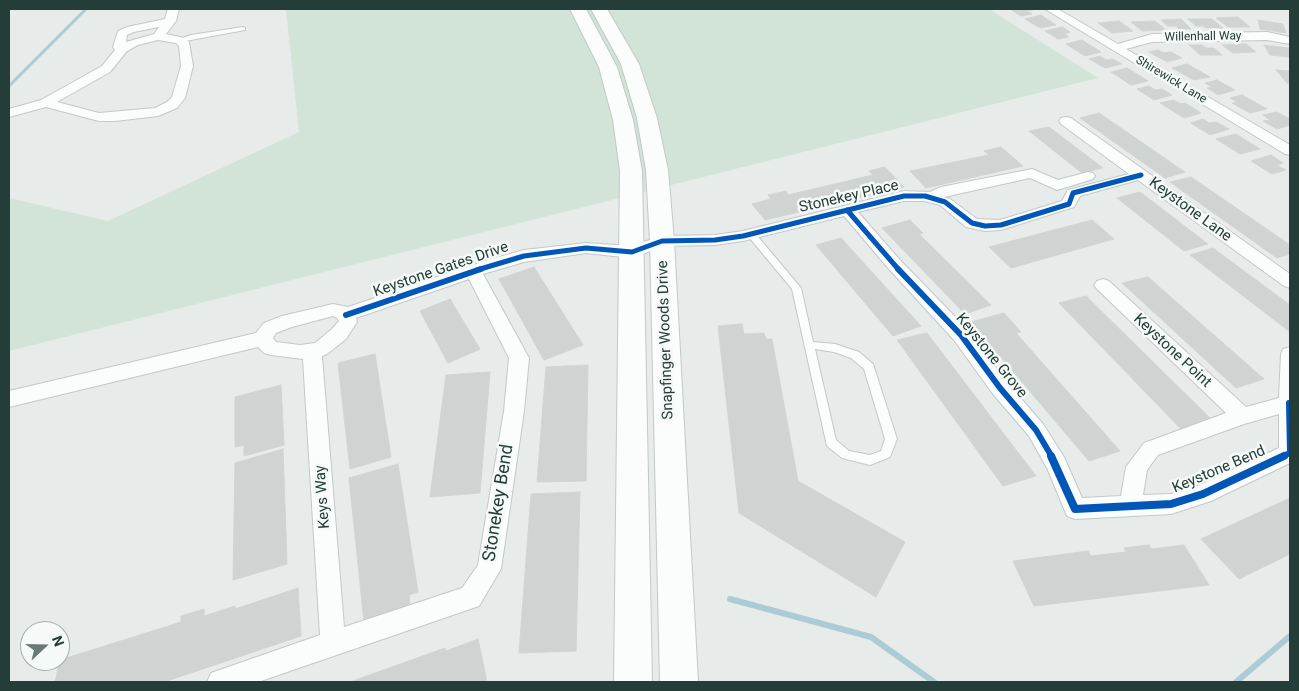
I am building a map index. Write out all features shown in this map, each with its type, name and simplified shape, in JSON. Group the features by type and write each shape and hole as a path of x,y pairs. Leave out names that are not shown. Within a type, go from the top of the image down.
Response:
{"main road":[{"name":"Snapfinger Woods Drive","path":"578,9 611,50 630,64 647,118 657,170 662,241 679,682"},
{"name":"Snapfinger Woods Drive","path":"599,9 611,50 608,67 624,120 631,171 633,682"}],"street":[{"name":"Shirewick Lane","path":"1051,9 1290,151"},
{"path":"158,36 174,12"},
{"path":"122,50 119,47 122,34 130,28 174,12"},
{"path":"9,113 46,103 106,69 122,50 134,42 158,36 180,40 185,45 186,66 178,98 172,105 158,112 99,117 46,103"},
{"name":"Willenhall Way","path":"1117,48 1152,38 1268,36 1290,40"},
{"name":"Keystone Lane","path":"1066,121 1290,282"},
{"name":"Stonekey Place","path":"932,198 941,192 1018,175 1032,173 1057,185 1127,165"},
{"name":"Stonekey Place","path":"662,241 715,240 751,234 904,196 932,198 945,202 972,223 985,226 1002,225 1069,204 1073,192 1141,174"},
{"name":"Keystone Grove","path":"846,210 961,335 1000,388 1036,430 1056,464 1075,509"},
{"name":"Keystone Gates Drive","path":"9,399 262,340 270,328 288,321 334,310 346,315 473,271 524,256 586,248 632,252 662,241"},
{"name":"Stonekey Bend","path":"220,682 470,597 489,569 514,411 518,358 473,271"},
{"name":"Keystone Point","path":"1103,285 1242,416"},
{"path":"262,340 271,348 300,352 320,349 339,334 348,322 346,315"},
{"name":"Keys Way","path":"312,350 333,643"},
{"name":"Keystone Bend","path":"1075,509 1171,504 1204,494 1290,453 1290,354"},
{"path":"1130,507 1137,467 1151,449 1242,416 1289,402"}],"lane":[{"path":"180,40 243,29"},
{"path":"751,234 796,288 831,443 846,455 870,460 886,454 891,440 869,367 855,355 835,348 810,345"}],"green space":[{"path":"286,9 989,9 1098,78 9,351 9,198 108,221 299,132"}],"building":[{"path":"1010,9 1033,10 1027,11 1032,14 1021,16"},
{"path":"1041,15 1056,25 1040,28 1025,19"},
{"path":"1238,17 1250,27 1228,27 1216,18"},
{"path":"1181,19 1191,29 1179,29 1176,26 1168,26 1161,20"},
{"path":"1188,19 1212,19 1223,28 1196,26"},
{"path":"1258,20 1283,24 1286,33 1260,29"},
{"path":"1119,21 1133,31 1112,33 1098,23"},
{"path":"1155,21 1166,30 1142,31 1131,22"},
{"path":"1062,27 1070,32 1064,34 1069,37 1058,39 1045,31"},
{"path":"1082,40 1101,52 1085,56 1066,44"},
{"path":"1246,44 1256,52 1233,53 1222,45"},
{"path":"1189,45 1202,45 1206,48 1214,48 1222,55 1200,55"},
{"path":"1264,45 1289,48 1290,57 1270,55"},
{"path":"1158,50 1164,53 1171,52 1182,58 1167,62 1149,52"},
{"path":"1100,56 1106,60 1113,59 1122,64 1105,68 1089,59"},
{"path":"1187,64 1210,77 1194,80 1172,68"},
{"path":"1127,68 1148,81 1131,85 1111,72"},
{"path":"1276,70 1290,71 1290,83 1287,83"},
{"path":"1217,80 1235,90 1218,95 1207,88 1212,87 1205,83"},
{"path":"1149,86 1155,90 1162,89 1172,95 1154,100 1137,89"},
{"path":"1242,95 1267,109 1250,113 1232,103 1237,102 1230,98"},
{"path":"1173,100 1181,104 1185,103 1201,113 1184,118 1160,103"},
{"path":"1277,112 1290,119 1290,125 1277,129 1263,121 1270,120 1263,115"},
{"path":"1099,113 1185,172 1165,178 1080,118"},
{"path":"1203,119 1209,123 1216,122 1229,129 1210,135 1191,123"},
{"path":"1049,127 1103,168 1082,173 1029,131"},
{"path":"1236,134 1260,149 1240,154 1216,139"},
{"path":"1001,147 1023,166 926,188 910,171 989,155 984,151"},
{"path":"1271,155 1283,163 1277,165 1286,170 1272,174 1251,161"},
{"path":"885,167 904,187 765,220 752,204 771,199 768,195 786,191 788,195 873,175 869,171"},
{"path":"1191,177 1290,245 1290,254 1277,258 1170,182"},
{"path":"1140,192 1208,244 1184,251 1117,198"},
{"path":"910,220 923,233 919,234 991,305 965,314 882,228"},
{"path":"1092,220 1114,239 1011,268 989,247"},
{"path":"841,238 921,326 893,336 816,245"},
{"path":"1213,248 1290,305 1290,332 1190,255"},
{"path":"534,267 583,345 544,360 499,279"},
{"path":"1148,277 1264,379 1236,388 1122,283"},
{"path":"1086,296 1211,419 1181,429 1059,303"},
{"path":"450,299 480,349 448,363 420,311"},
{"path":"1004,313 1021,332 1016,333 1120,451 1089,461 971,322"},
{"path":"742,324 744,334 764,333 766,339 772,339 798,481 905,542 876,597 739,513 718,326"},
{"path":"927,333 1036,476 1003,486 897,340"},
{"path":"375,354 391,457 350,469 338,363"},
{"path":"588,365 586,481 537,482 546,367"},
{"path":"490,372 480,493 430,497 446,375"},
{"path":"281,385 284,445 244,456 244,445 235,447 235,397"},
{"path":"283,449 287,564 233,580 235,463"},
{"path":"398,464 418,592 409,595 410,606 364,622 349,478"},
{"path":"580,492 576,651 519,653 531,494"},
{"path":"1290,498 1290,554 1239,579 1201,539"},
{"path":"1149,545 1151,549 1184,545 1209,585 1034,606 1013,561 1088,551 1091,556 1126,552 1124,548"},
{"path":"298,588 301,636 164,682 55,682 58,671 70,671 70,657 181,622 181,616 204,609 204,616 235,606 235,609"},
{"path":"478,639 487,682 350,682 445,648 446,651"}],"waterway":[{"path":"9,86 86,9"},
{"path":"730,599 871,637 934,682"},
{"path":"1236,682 1290,636"}],"cycle path":[{"path":"346,315 494,264 524,256 586,248 632,252 662,241 715,240 743,236 904,196 925,196 945,202 972,223 985,226 1001,225 1069,204 1073,193 1141,175"},
{"path":"847,210 894,264 961,335 1000,388 1036,430 1056,464 1075,509 1171,504 1203,494 1290,453 1289,403"}]}
